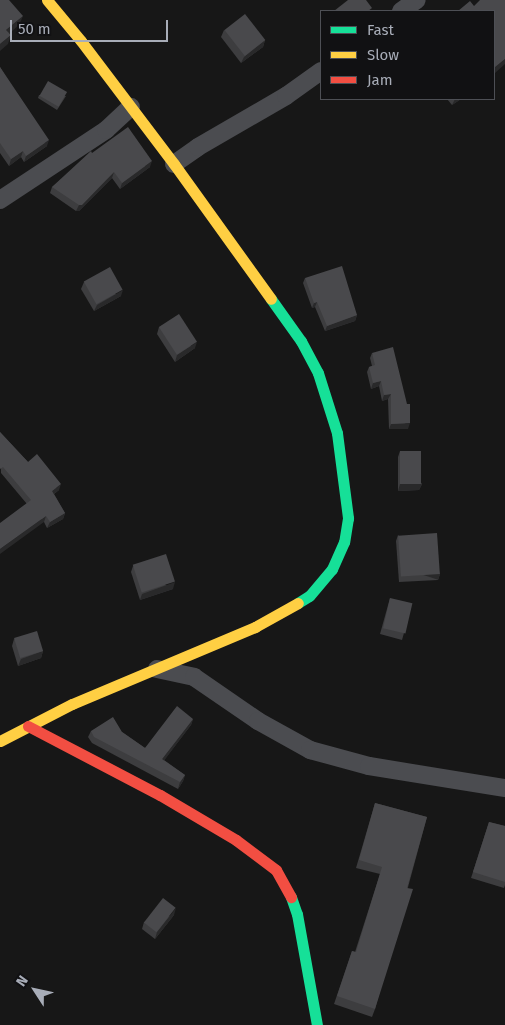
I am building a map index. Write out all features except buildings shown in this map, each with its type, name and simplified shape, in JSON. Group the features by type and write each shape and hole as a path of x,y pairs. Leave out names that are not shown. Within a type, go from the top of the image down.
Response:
{"street":[{"path":"0,741 72,704 255,627 309,596 332,568 344,542 348,518 344,477 336,432 318,373 301,340 174,164 47,0"},
{"path":"402,10 417,0"},
{"path":"174,164 198,147 286,96 320,71"},
{"path":"0,200 106,130 131,107"},
{"path":"158,669 194,677 258,721 310,750 369,766 505,788"},
{"path":"28,726 160,796 236,840 276,870 291,896 297,914 317,1025"}],"traffic: fast":[{"path":"271,299 301,341 318,373 337,433 348,518 344,542 332,569 309,596 298,603"},
{"path":"291,897 297,914 317,1025"}],"traffic: slow":[{"path":"47,0 81,41 174,164 271,299"},
{"path":"0,741 72,704 255,627 298,603"}],"traffic: jam":[{"path":"28,726 160,795 236,840 276,870 291,897"}]}
